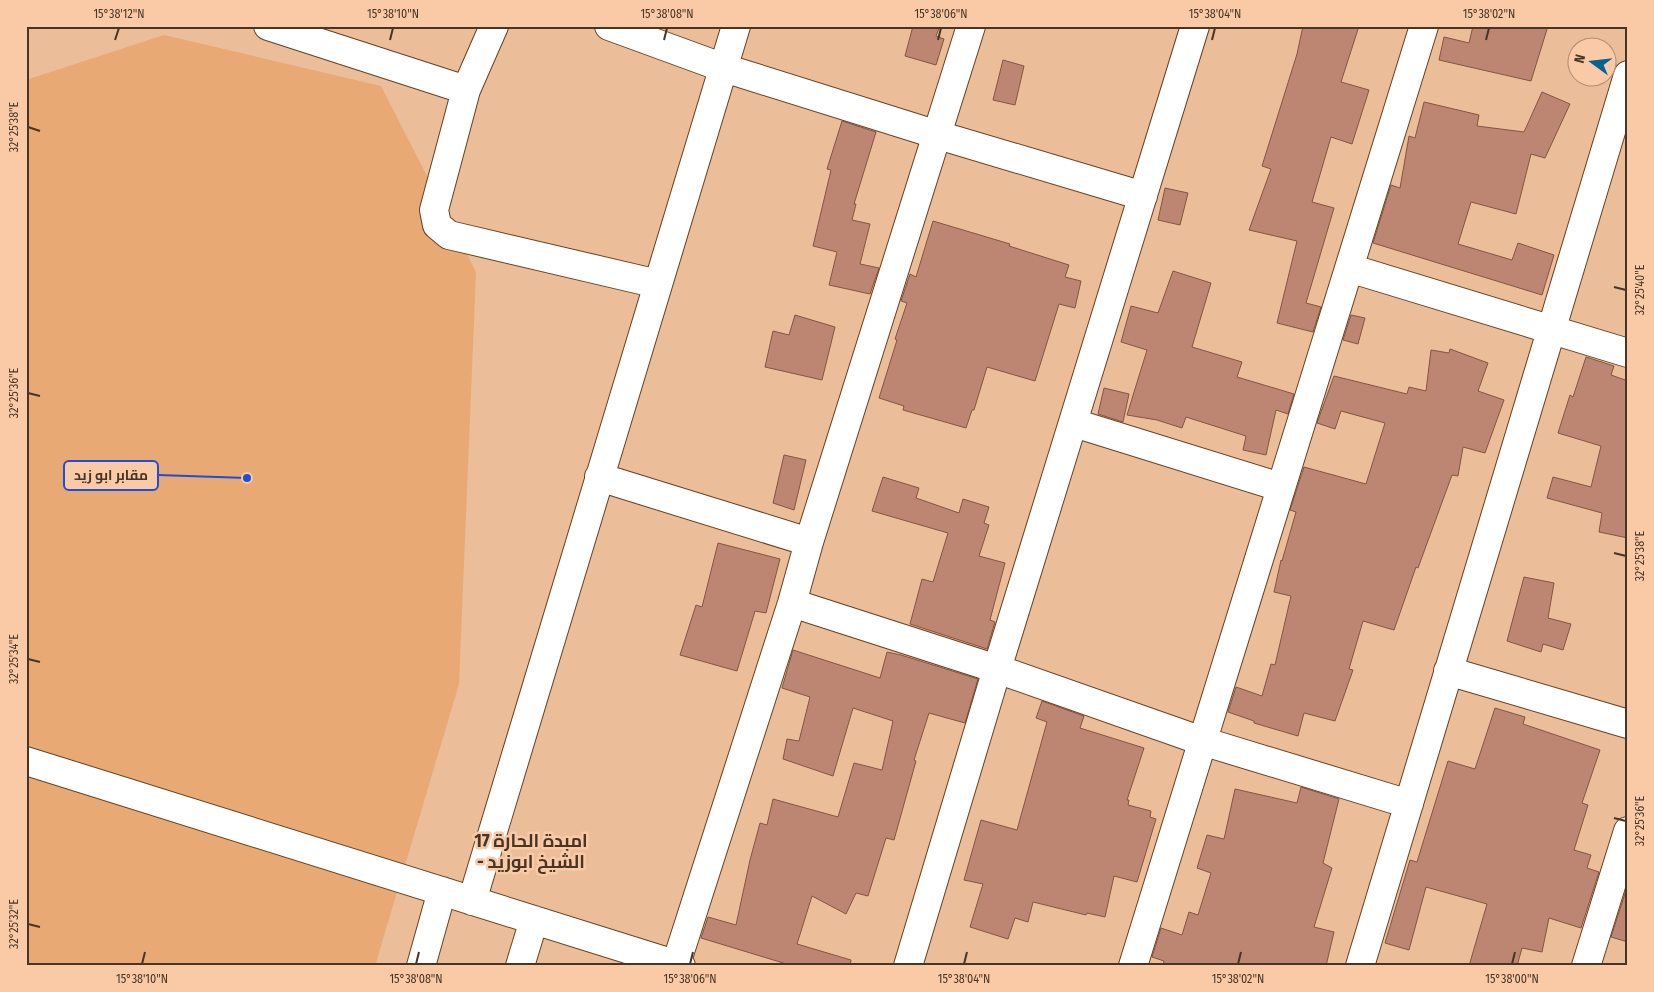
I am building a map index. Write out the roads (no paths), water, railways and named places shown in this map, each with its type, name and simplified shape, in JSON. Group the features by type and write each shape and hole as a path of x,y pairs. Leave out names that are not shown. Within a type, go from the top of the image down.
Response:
{"street":[{"path":"494,26 466,90 434,210 437,225 449,235 658,284"},
{"path":"609,26 724,68 938,135 1143,196"},
{"path":"472,901 736,26"},
{"path":"26,761 678,965 971,26"},
{"path":"908,966 997,669 1196,26"},
{"path":"1133,966 1424,26"},
{"path":"274,27 466,90"},
{"path":"1360,966 1628,76"},
{"path":"1348,268 1628,353"},
{"path":"1074,423 1280,487"},
{"path":"599,477 809,542"},
{"path":"792,603 997,669 1202,741 1409,804"},
{"path":"1448,671 1628,724"},
{"path":"1586,966 1623,864 1628,831"},
{"path":"421,966 442,891"},
{"path":"520,966 534,920"}],"place":[{"name":"مقابر ابو زيد","path":"247,478"}],"district":[{"name":"امبدة الحارة 17 - الشيخ ابوزيد","path":"531,851"}]}
